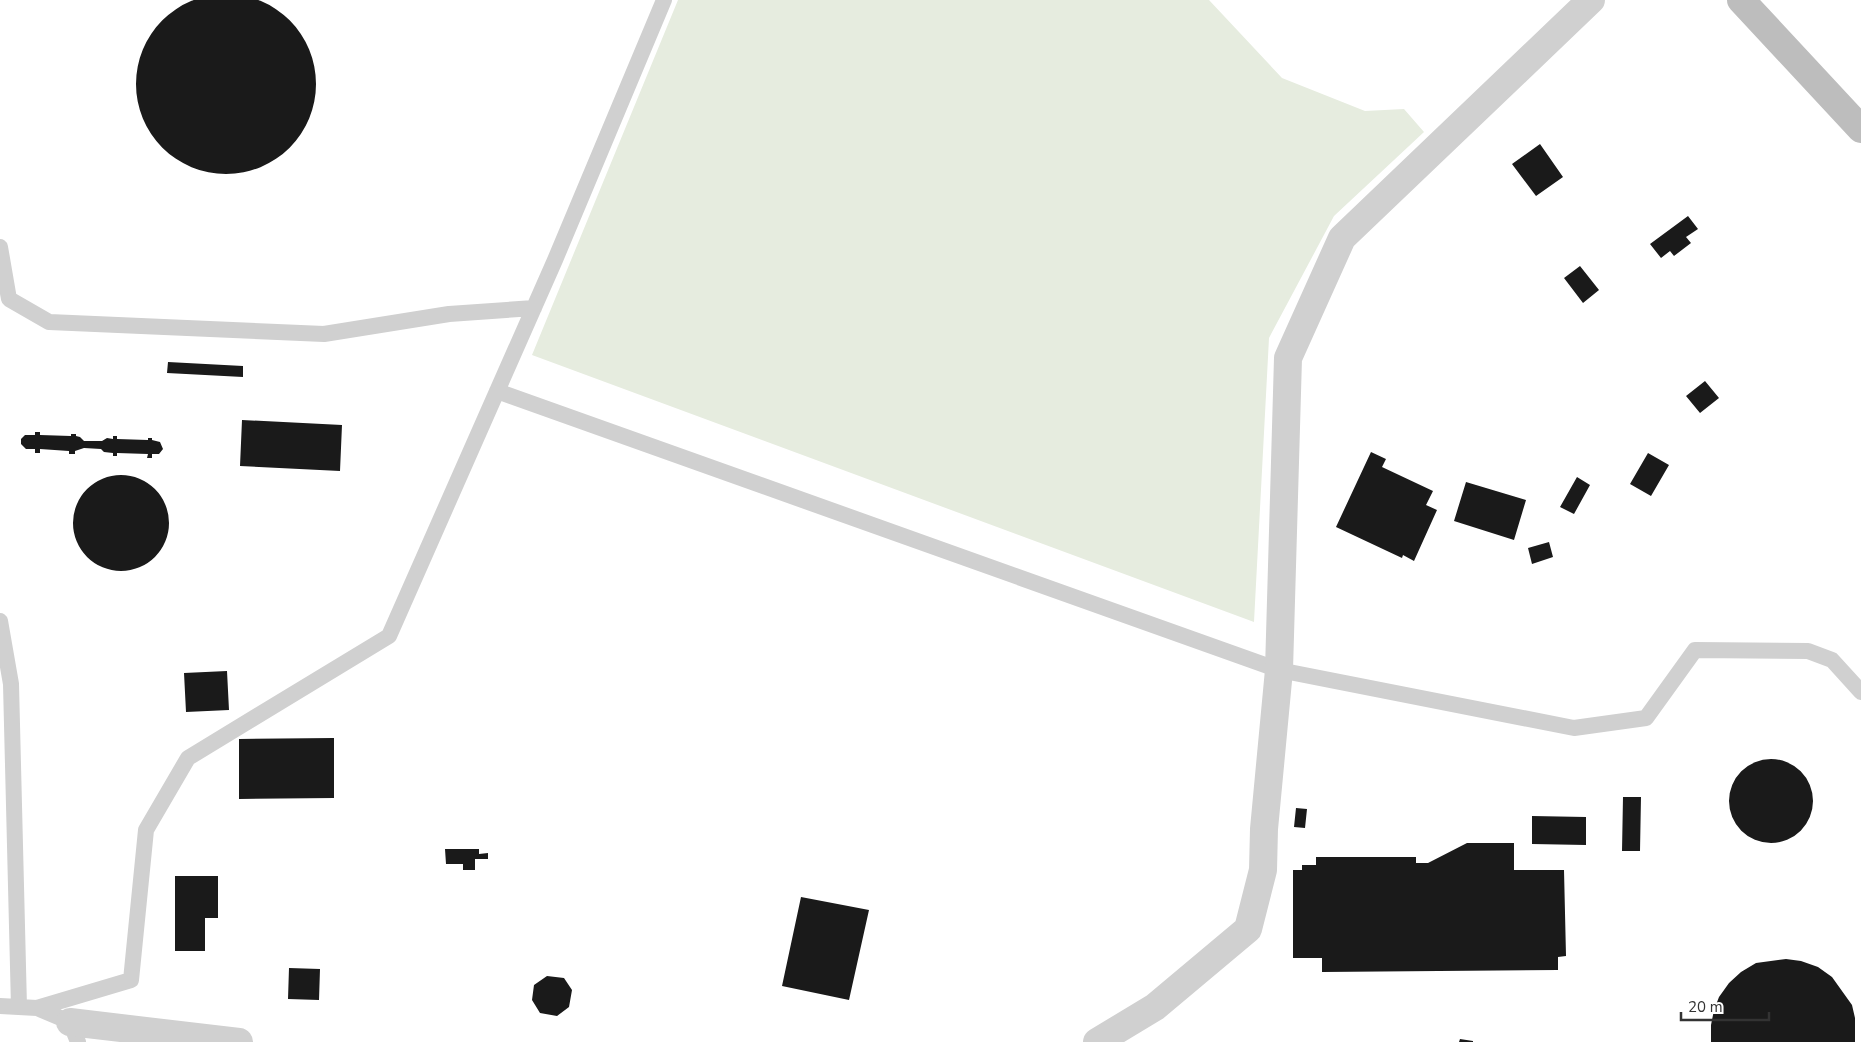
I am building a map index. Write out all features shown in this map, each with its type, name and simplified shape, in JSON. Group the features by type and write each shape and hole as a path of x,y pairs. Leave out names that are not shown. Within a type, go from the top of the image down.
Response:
{"street":[{"path":"1097,1042 1155,1007 1248,929 1263,870 1264,829 1279,670 1288,358 1342,238 1591,0"},
{"path":"1741,0 1861,129"},
{"path":"74,1032 239,1042"}],"lane":[{"path":"0,1006 37,1008 131,980 146,830 188,758 388,636 498,391 664,0"},
{"path":"0,247 9,299 49,322 324,334 449,314 534,308"},
{"path":"498,391 1279,670 1574,728 1646,718 1696,650 1808,651 1832,660 1861,692"},
{"path":"0,621 11,684 19,1007"},
{"path":"37,1008 74,1032"}],"shaded area":[{"path":"678,0 1209,0 1282,78 1365,111 1404,109 1424,132 1334,216 1269,338 1254,622 532,355"}],"building":[{"path":"217,-6 235,-6 261,0 290,20 310,49 315,66 315,102 310,119 290,148 261,168 244,173 217,174 200,171 183,164 156,141 146,127 139,110 136,93 136,75 139,58 146,41 169,14 183,4 200,-3"},
{"path":"1540,144 1563,177 1536,196 1512,164"},
{"path":"1688,216 1698,229 1686,237 1691,243 1674,256 1670,251 1661,258 1650,244"},
{"path":"1580,266 1599,290 1583,303 1564,278"},
{"path":"168,362 243,366 243,377 167,373"},
{"path":"1705,381 1719,398 1700,413 1686,396"},
{"path":"242,420 342,425 340,471 240,466"},
{"path":"35,432 40,432 40,435 71,436 71,434 76,434 76,436 84,441 102,441 107,438 113,439 113,436 117,436 117,439 148,440 148,438 152,438 152,440 160,442 163,449 159,454 152,454 152,458 147,458 148,454 117,453 117,456 113,456 113,453 104,452 101,449 84,448 75,451 75,454 69,454 69,451 40,449 40,453 35,453 35,449 26,449 21,444 21,439 25,435 35,435"},
{"path":"1371,452 1386,459 1382,467 1433,491 1426,505 1437,510 1414,561 1403,555 1402,558 1336,527"},
{"path":"1648,453 1669,465 1651,496 1630,484"},
{"path":"121,475 139,479 155,489 165,505 169,523 165,541 155,557 139,567 121,571 103,567 87,557 77,541 73,523 77,505 87,489 103,479"},
{"path":"1577,477 1590,485 1574,514 1560,507"},
{"path":"1466,482 1526,500 1514,540 1454,521"},
{"path":"1549,542 1553,557 1532,564 1528,548"},
{"path":"227,671 229,710 186,712 184,673"},
{"path":"334,738 334,798 239,799 239,739"},
{"path":"1771,759 1787,762 1801,771 1810,785 1813,801 1810,817 1801,831 1787,840 1771,843 1755,840 1741,831 1732,817 1729,801 1732,785 1741,771 1755,762"},
{"path":"1623,797 1641,797 1640,851 1622,851"},
{"path":"1296,808 1307,809 1305,828 1294,827"},
{"path":"1532,816 1586,817 1586,845 1532,844"},
{"path":"1467,843 1514,843 1514,870 1564,870 1566,956 1558,957 1558,970 1322,972 1322,958 1293,958 1293,870 1302,870 1302,865 1316,865 1316,857 1416,857 1416,863 1428,863"},
{"path":"445,849 479,849 479,854 488,853 488,859 475,859 475,870 463,870 463,864 446,864"},
{"path":"175,876 218,876 218,918 205,918 205,951 175,951"},
{"path":"801,897 869,910 849,1000 782,986"},
{"path":"1786,959 1801,961 1818,967 1832,977 1852,1005 1855,1018 1855,1042 1711,1042 1711,1025 1714,1010 1719,997 1729,983 1741,972 1756,963"},
{"path":"289,968 320,969 319,1000 288,999"},
{"path":"547,976 564,978 572,990 569,1007 557,1016 540,1013 532,1000 534,985"},
{"path":"1460,1039 1473,1041 1473,1042 1459,1042"}]}
